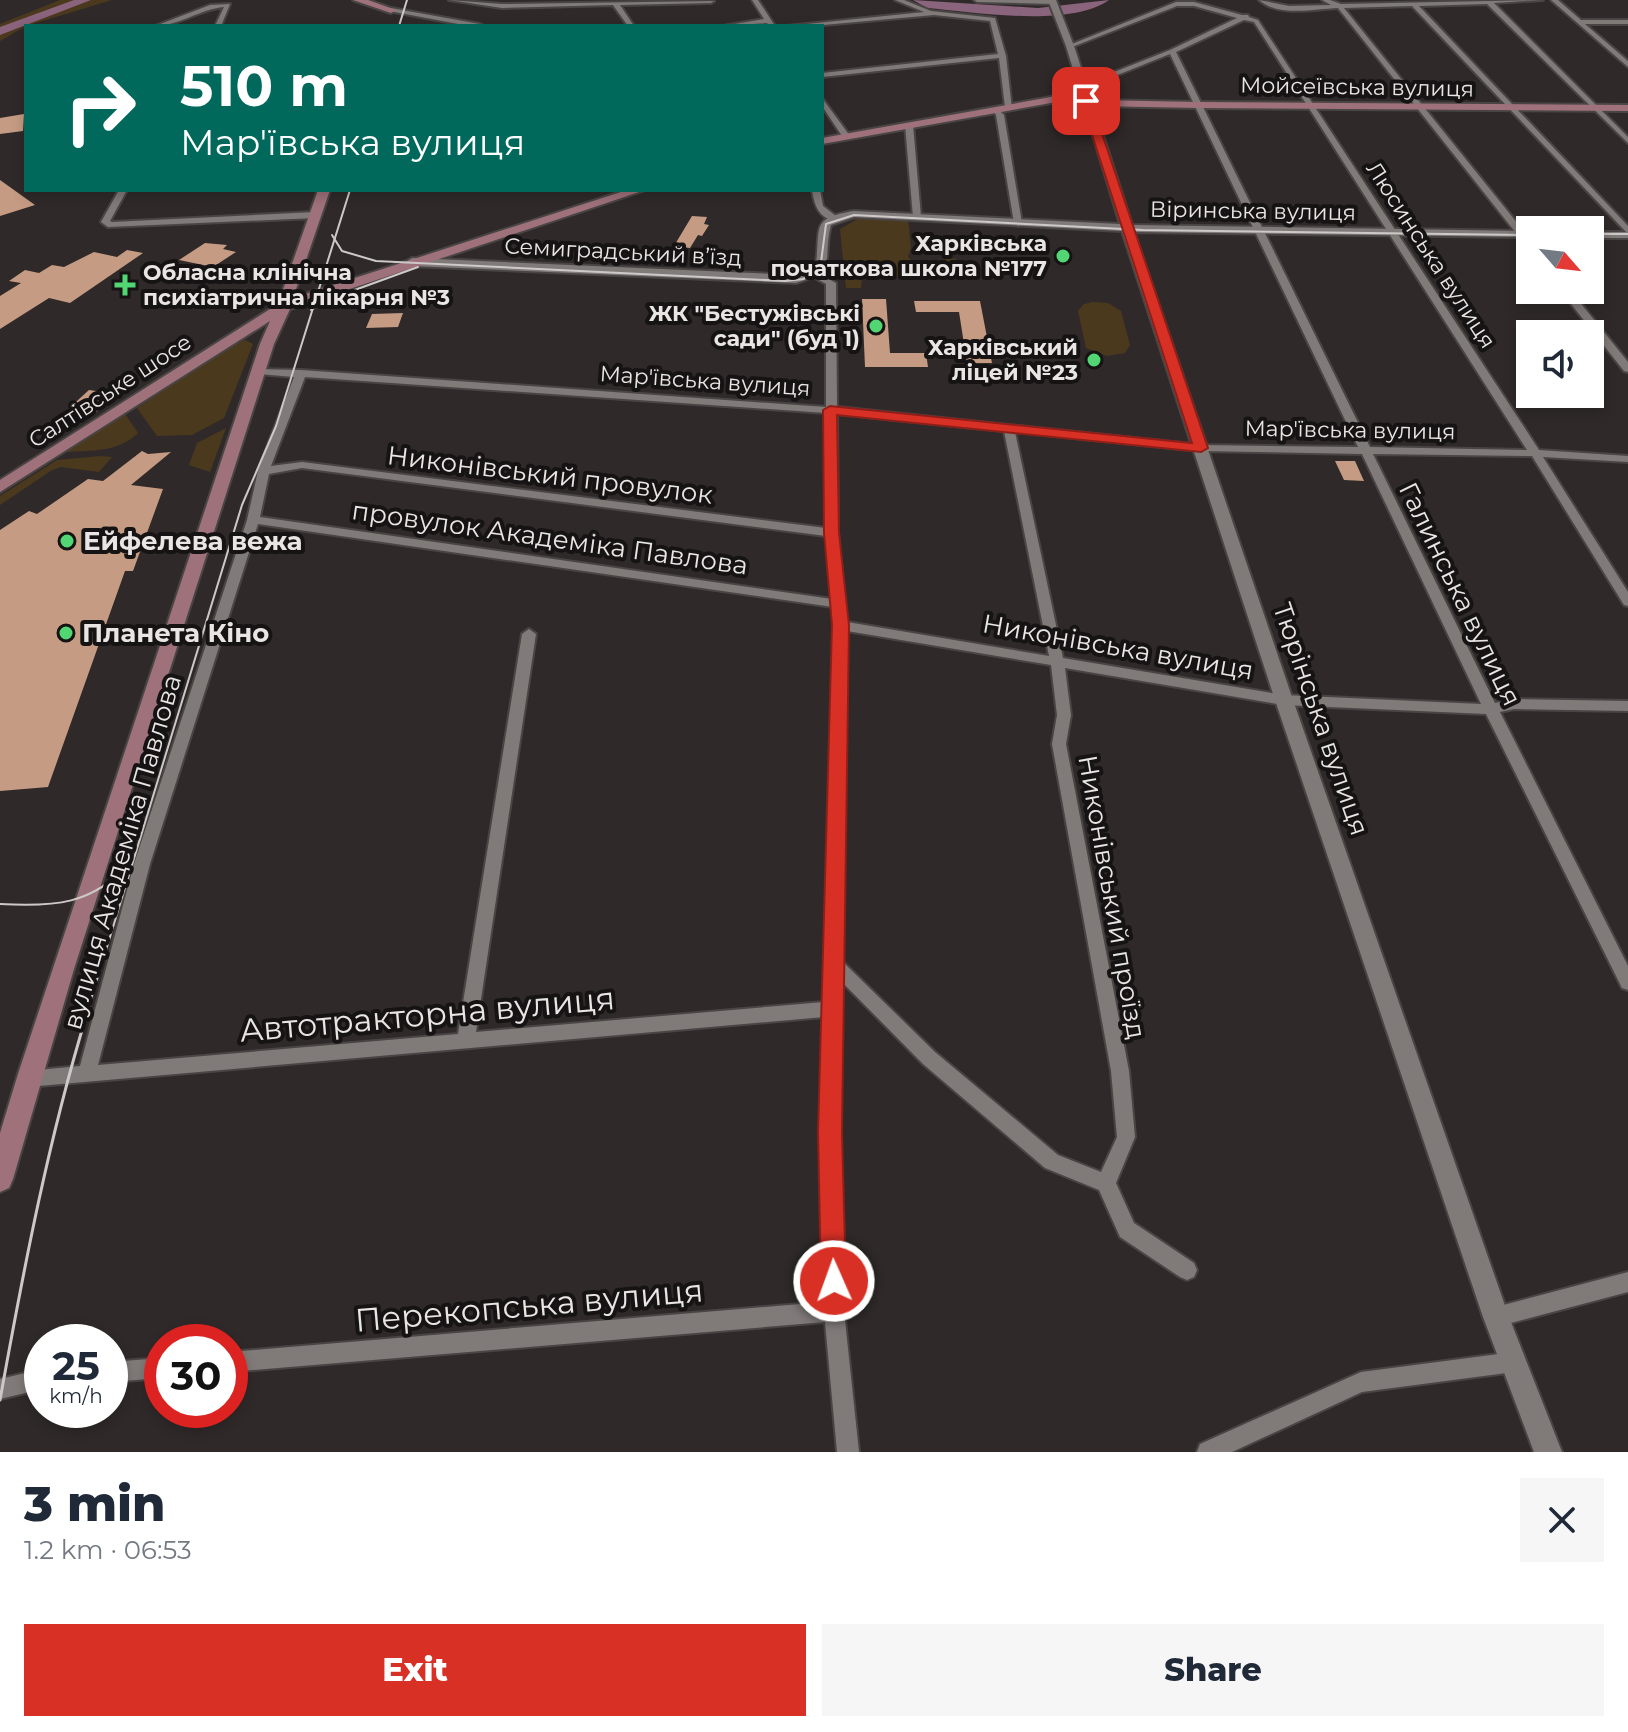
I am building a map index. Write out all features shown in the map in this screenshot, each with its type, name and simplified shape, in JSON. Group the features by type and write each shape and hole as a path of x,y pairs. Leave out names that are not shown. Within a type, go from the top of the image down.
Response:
{"main road":[{"path":"358,0 391,9"},
{"name":"Тюрінська вулиця","path":"1053,2 1284,700 1496,1317 1548,1452"},
{"name":"Мойсеївська вулиця","path":"824,141 1052,98 1199,105 1628,108"},
{"name":"вулиця Академіка Павлова","path":"0,1179 27,1079 113,808 267,344 284,306 323,192"},
{"path":"295,270 313,280 367,277 633,192"},
{"name":"Віринська вулиця","path":"833,218 854,214 1127,228 1516,234"},
{"path":"813,273 824,260 822,228 833,218"},
{"path":"1604,234 1628,233"},
{"name":"Семиградський в’їзд","path":"412,262 786,280 813,273"},
{"name":"Салтівське шосе","path":"0,487 284,306 367,277"},
{"path":"228,342 252,335 261,337 267,344"}],"street":[{"path":"452,0 502,6 711,0 725,24"},
{"path":"755,0 770,24"},
{"path":"898,0 934,13"},
{"path":"977,0 1053,2"},
{"path":"1325,0 1339,6 1516,222"},
{"path":"1052,98 1172,51 1246,16 1266,3 1289,8 1540,0"},
{"path":"1554,0 1628,65"},
{"path":"1489,2 1628,141"},
{"path":"615,3 630,24"},
{"path":"1070,46 1176,4 1194,4 1246,16"},
{"path":"1414,4 1628,233"},
{"path":"163,24 212,6 229,6 219,24"},
{"path":"391,9 470,24"},
{"path":"812,24 934,13 993,19 1009,107"},
{"name":"Люсинська вулиця","path":"1246,16 1256,21 1536,453 1628,602"},
{"path":"1580,22 1628,22"},
{"name":"Галинська вулиця","path":"1172,51 1491,709 1628,983"},
{"path":"824,75 1002,56"},
{"path":"824,103 846,136"},
{"path":"996,109 1000,115 1018,223"},
{"path":"909,125 917,217"},
{"path":"122,192 105,222 111,225 315,215"},
{"path":"816,192 819,207 833,218"},
{"path":"813,273 831,283 832,533 841,625 830,1132 834,1311 848,1452"},
{"path":"1576,304 1628,369"},
{"name":"Мар'ївська вулиця","path":"259,371 830,410 1201,448 1536,453 1628,459"},
{"name":"вулиця Академіка Павлова","path":"87,1073 142,864 253,520 264,471 301,373"},
{"name":"Никонівський проїзд","path":"1009,428 1057,661 1064,715 1059,744 1120,1071 1126,1137 1106,1183"},
{"name":"Никонівський провулок","path":"264,471 302,465 832,533"},
{"name":"провулок Академіка Павлова","path":"253,520 840,604"},
{"name":"Никонівська вулиця","path":"841,625 1284,700 1491,709 1514,704 1628,706"},
{"path":"466,1040 529,634"},
{"path":"832,962 929,1058 1052,1162 1106,1183 1127,1230 1187,1270"},
{"name":"Автотракторна вулиця","path":"27,1079 832,1009"},
{"path":"1496,1317 1628,1282"},
{"name":"Перекопська вулиця","path":"248,1360 834,1311"},
{"path":"1208,1452 1361,1382 1514,1362"},
{"path":"0,1389 24,1383"}],"shaded area":[{"path":"60,0 112,0 24,24 24,27 0,41 0,24"},
{"path":"859,218 908,219 911,248 908,257 911,260 942,264 947,258 956,259 959,264 979,274 862,278 861,288 846,288 840,229"},
{"path":"1108,303 1121,311 1130,345 1125,353 1107,356 1086,348 1078,311 1084,304"},
{"path":"245,340 253,344 224,418 192,435 157,436 137,408 223,351"},
{"path":"125,414 138,433 130,439 104,449 65,452"},
{"path":"226,428 210,472 189,465 197,443"},
{"path":"112,457 99,472 61,467 52,470 0,505 0,496 57,460"}],"building":[{"path":"24,114 23,131 0,134 0,118"},
{"path":"0,180 35,205 0,216"},
{"path":"692,216 707,217 704,224 709,225 690,248 674,246"},
{"path":"205,243 227,245 223,249 236,252 213,267 179,260"},
{"path":"127,250 143,253 70,303 49,298 0,329 0,296 21,283 9,281 25,270 39,273 52,265 64,267 94,252 117,257"},
{"name":"ЖК \"Бестужівські сади\" (буд 1)","path":"862,299 886,299 890,353 926,353 928,367 865,367"},
{"path":"914,301 980,301 992,363 967,363 959,312 916,312"},
{"path":"403,313 398,327 366,328 372,314"},
{"path":"89,390 116,394 93,415 66,411"},
{"path":"142,451 148,454 171,452 131,485 163,489 133,571 125,571 48,787 0,791 0,530 29,511 37,514 88,479 103,481"},
{"path":"1335,461 1355,461 1364,481 1344,480"}],"waterway":[{"path":"0,31 85,0"},
{"path":"919,0 927,4 1016,12 1082,7 1103,0"}],"tram line":[{"path":"400,24 407,0"},
{"path":"335,239 349,192"},
{"path":"335,239 342,251 376,261 785,281 803,279 820,270 826,224 854,215 1143,230 1516,235"},
{"path":"1604,234 1628,234"},
{"path":"332,235 335,239"},
{"path":"313,309 335,239"},
{"path":"313,309 330,299 418,267"},
{"path":"88,1009 242,505 276,426 313,309"},
{"path":"0,904 38,905 71,900 101,888 130,863"},
{"path":"0,1400 50,1153 89,1007"}],"place":[{"name":"Харківська початкова школа №177","path":"1063,256"},
{"name":"Обласна клінічна психіатрична лікарня №3","path":"125,285"},
{"name":"ЖК \"Бестужівські сади\" (буд 1)","path":"876,326"},
{"name":"Харківський ліцей №23","path":"1094,360"},
{"name":"Ейфелева вежа","path":"67,541"},
{"name":"Планета Кіно","path":"66,633"}],"route":[{"path":"834,1281 830,1132 841,625 832,533 830,410 1201,448 1086,101"}]}
